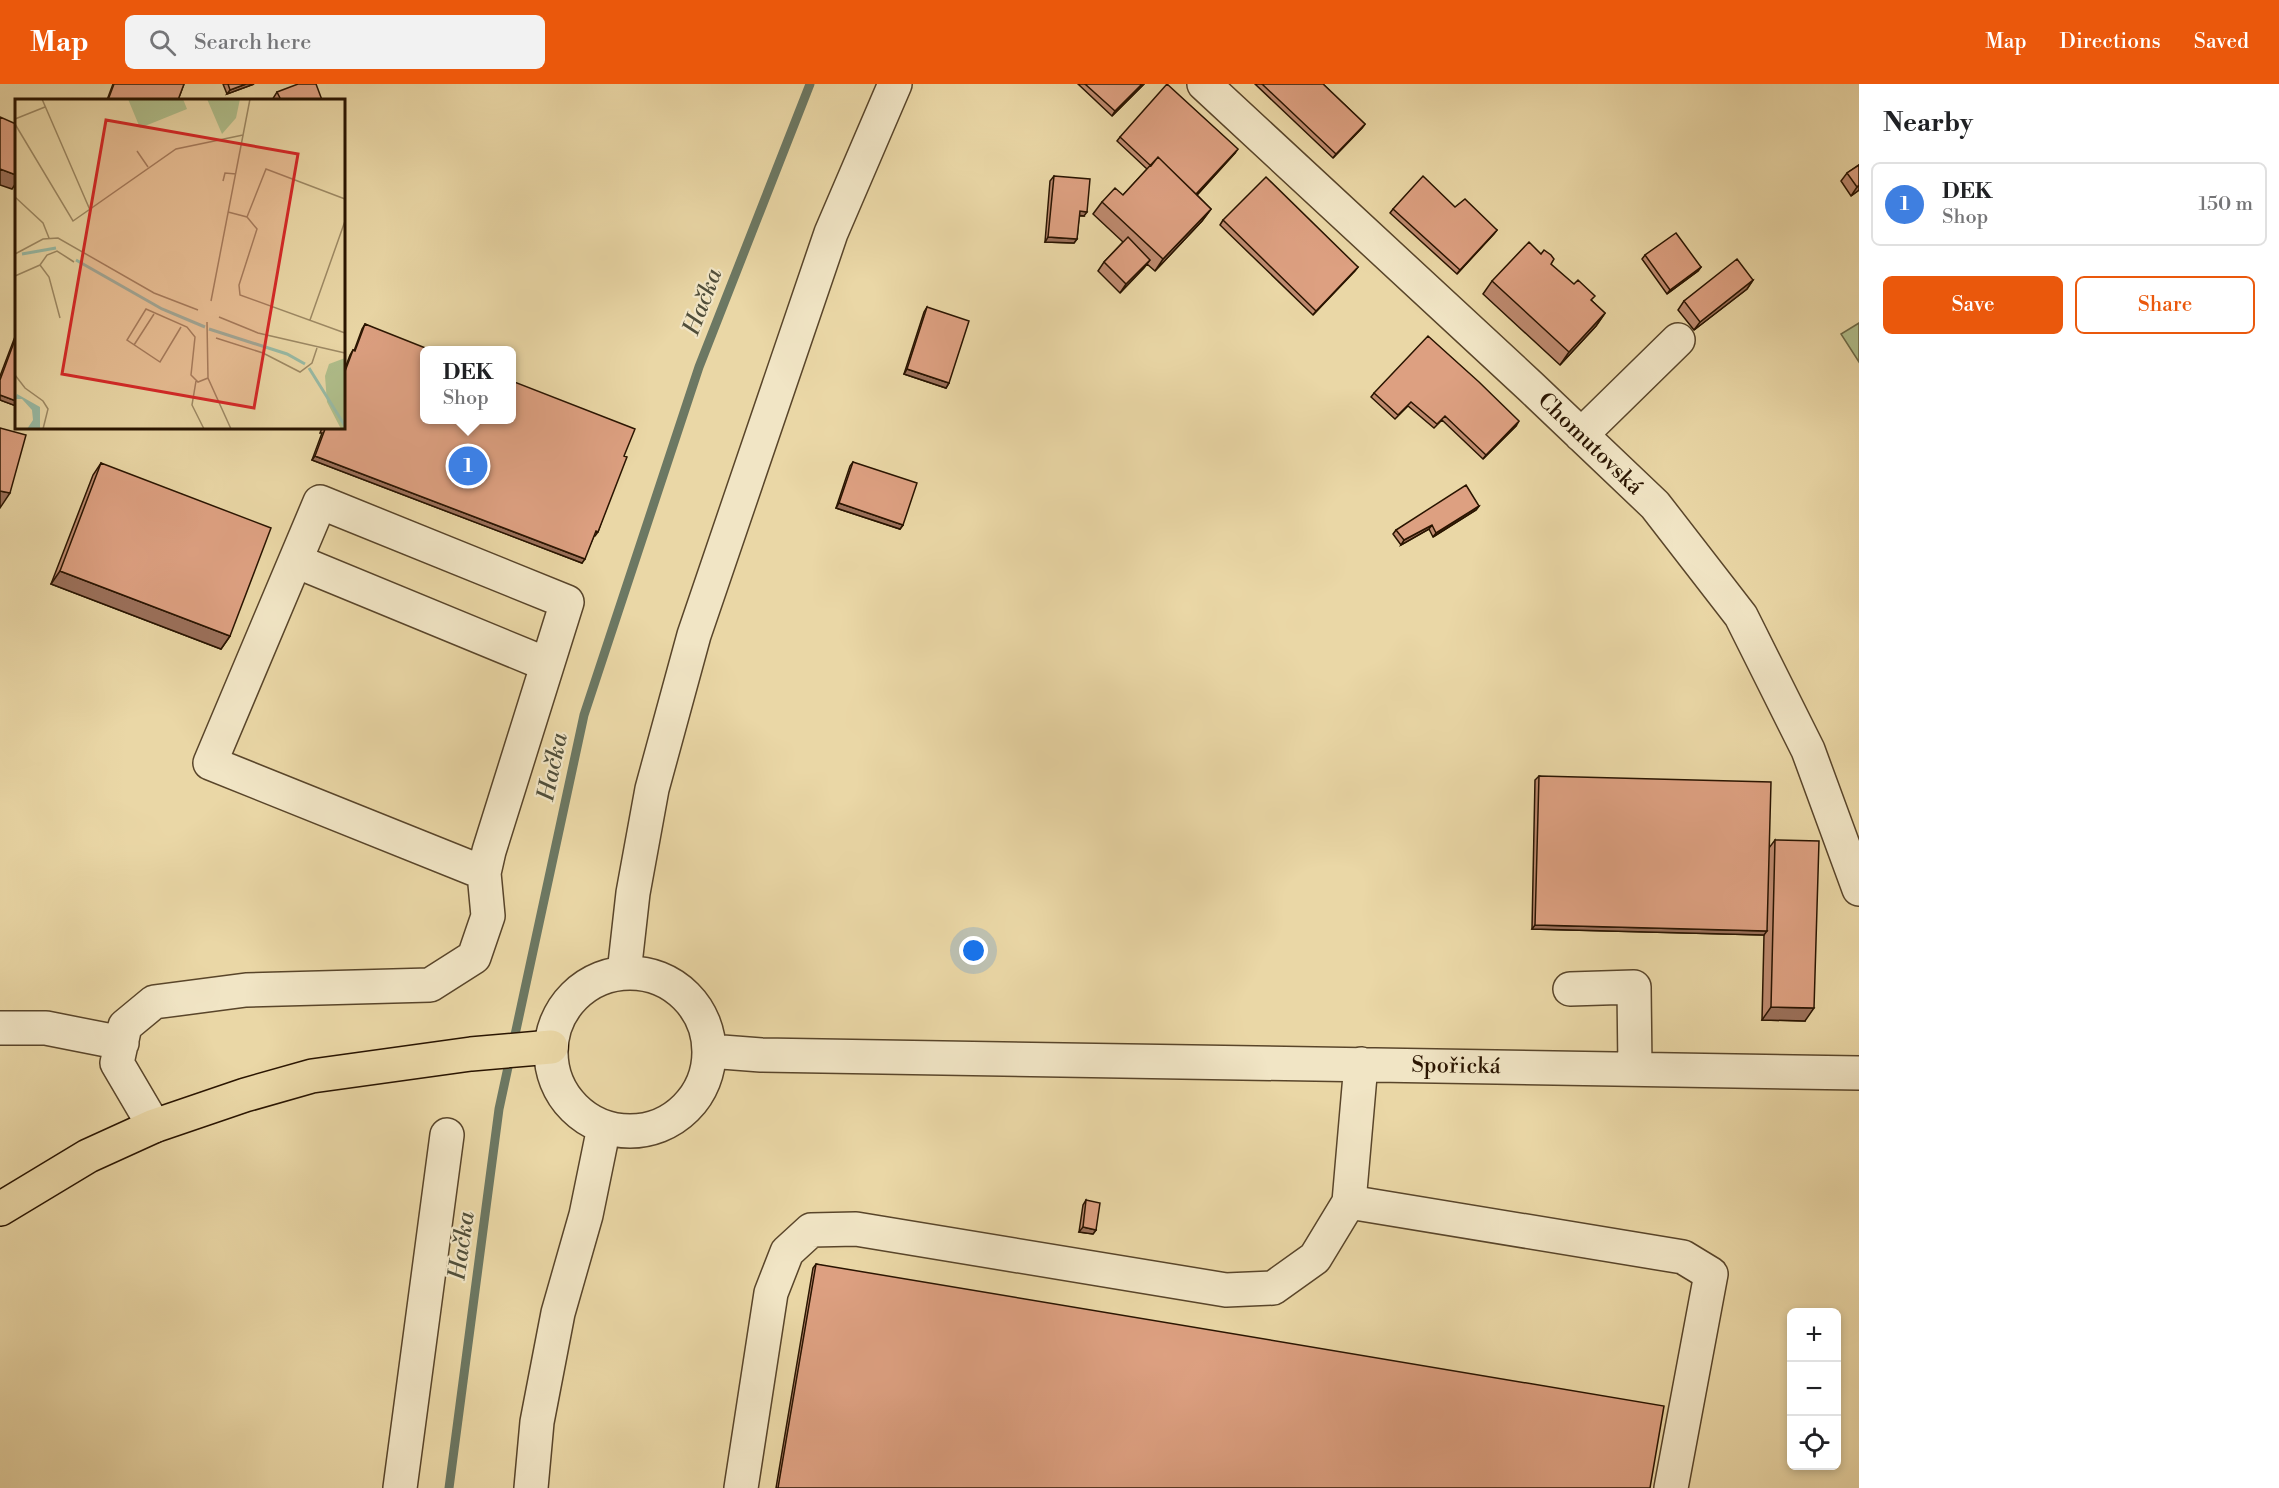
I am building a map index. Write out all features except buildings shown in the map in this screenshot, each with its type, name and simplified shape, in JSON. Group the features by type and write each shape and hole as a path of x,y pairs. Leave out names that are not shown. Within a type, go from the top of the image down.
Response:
{"main road":[{"path":"0,1209 88,1156 154,1126 245,1095 312,1076 471,1054 547,1048"}],"street":[{"path":"624,973 633,892 652,789 694,635 831,233 895,84"},
{"name":"Chomutovská","path":"1204,84 1655,506 1741,615 1808,750 1859,889"},
{"path":"1581,435 1678,340"},
{"path":"154,1126 117,1063 125,1026 154,1002 246,990 430,985 474,957 488,916 484,873 489,851 567,602 320,502 210,763 484,873"},
{"path":"296,561 546,664"},
{"path":"624,973 646,974 666,981 683,993 697,1010 706,1030 709,1051 706,1072 698,1092 685,1109 668,1122 647,1129 626,1131 604,1127 582,1114 565,1096 554,1072 547,1048 566,1005 582,989 602,978 624,973"},
{"path":"1570,989 1634,987 1635,1068"},
{"path":"0,1028 46,1028 122,1043"},
{"name":"Spořická","path":"709,1051 761,1054 1859,1073"},
{"path":"741,1488 771,1293 787,1252 811,1230 855,1228 1226,1290 1273,1288 1315,1258 1349,1202 1361,1064"},
{"path":"531,1488 537,1422 558,1313 586,1215 604,1127"},
{"path":"400,1488 447,1135"},
{"path":"1349,1202 1683,1257 1711,1274 1671,1488"}],"green space":[{"path":"1859,323 1859,362 1841,334"}],"waterway":[{"name":"Hačka","path":"449,1488 499,1109 584,715 699,367 810,84"}],"place":[{"name":"DEK","path":"468,466"}]}
